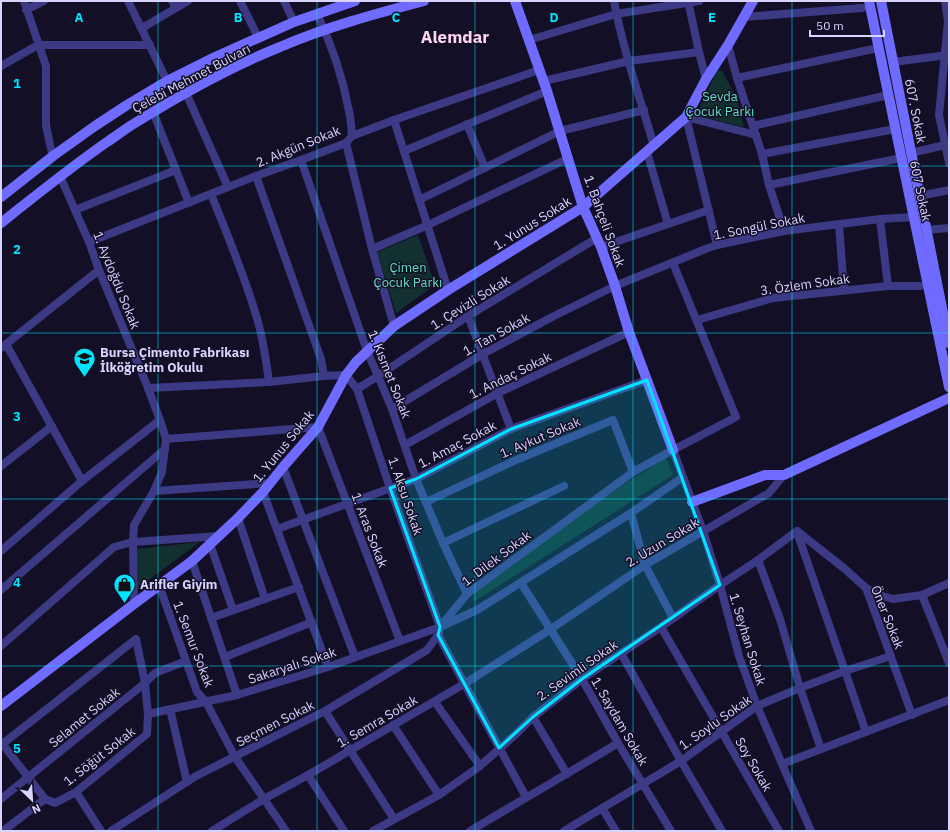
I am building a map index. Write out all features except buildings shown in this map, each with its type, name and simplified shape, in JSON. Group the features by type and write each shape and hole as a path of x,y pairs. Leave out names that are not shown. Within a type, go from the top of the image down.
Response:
{"street":[{"path":"24,1 46,66 46,125 53,156"},
{"path":"26,10 44,1"},
{"path":"128,1 167,81"},
{"path":"142,28 174,5 188,1"},
{"path":"240,1 258,37"},
{"path":"284,1 294,22"},
{"name":"Çelebi Mehmet Bulvarı","path":"1,197 53,156 101,122 167,81 258,37 317,14 335,4 355,1"},
{"name":"Çelebi Mehmet Bulvarı","path":"1,223 60,176 91,154 134,124 186,93 236,67 280,47 325,30 424,1"},
{"name":"1. Bahçeli Sokak","path":"515,1 546,86 583,207 599,242 615,286 629,332 673,450"},
{"path":"614,1 616,14 644,110 650,149 668,224"},
{"path":"529,40 616,14 699,1"},
{"name":"1. Yunus Sokak","path":"1,706 192,561 220,536 263,492 318,427 346,375 356,362 394,326 448,290 583,207 686,117 753,1"},
{"name":"607. Sokak","path":"881,1 949,343"},
{"path":"945,1 948,21 947,55 939,115 947,144 949,163"},
{"path":"688,2 706,80"},
{"path":"744,17 865,5"},
{"name":"607 Sokak","path":"865,5 878,48 949,387"},
{"path":"317,14 325,30 342,81 349,112 352,136"},
{"path":"1,66 38,45 150,45"},
{"path":"728,45 784,231"},
{"path":"737,78 878,48"},
{"path":"404,151 467,124 546,86 629,61 699,52"},
{"path":"893,62 947,55"},
{"name":"2. Akgün Sokak","path":"89,242 256,176 346,143 352,136 539,70"},
{"path":"186,93 228,187"},
{"path":"753,126 888,95"},
{"path":"419,200 560,132 644,110"},
{"path":"153,112 190,203"},
{"path":"717,245 686,117 756,135"},
{"path":"394,120 448,290"},
{"path":"467,124 485,168"},
{"path":"762,154 895,129"},
{"path":"346,143 372,249 394,326"},
{"path":"911,154 947,144"},
{"path":"372,249 428,225 569,158"},
{"path":"769,185 901,158"},
{"name":"1. Kısmet Sokak","path":"301,160 367,351 392,409 416,479 466,594"},
{"path":"75,210 176,170"},
{"name":"1. Aydoğdu Sokak","path":"60,176 89,242 99,270 148,388 166,439"},
{"path":"256,176 321,359 324,376"},
{"path":"919,196 949,190"},
{"path":"211,194 257,316 265,350 269,382"},
{"name":"1. Çevizli Sokak","path":"357,389 468,316 599,242 668,224 709,210"},
{"name":"1. Songül Sokak","path":"615,286 717,245 784,231 880,219 914,217"},
{"path":"880,219 888,286"},
{"path":"839,225 844,290"},
{"path":"926,230 949,228"},
{"path":"674,262 697,320"},
{"path":"82,482 52,426 4,346 99,270"},
{"name":"1. Tan Sokak","path":"392,409 483,354 554,316 615,286"},
{"name":"3. Özlem Sokak","path":"697,320 773,298 888,286 920,286"},
{"path":"468,316 511,429"},
{"name":"1. Dilek Sokak","path":"440,626 466,594 633,472 736,417 697,320"},
{"name":"1. Andaç Sokak","path":"405,444 498,393 629,332"},
{"path":"148,388 269,382 346,375"},
{"name":"1. Aksu Sokak","path":"346,375 357,389 390,488 440,626"},
{"name":"1. Amaç Sokak","path":"277,529 416,479 511,429 647,380"},
{"path":"692,502 764,475 784,475 949,398"},
{"path":"1,551 82,482 160,420"},
{"name":"1. Aykut Sokak","path":"426,502 516,460 613,420 633,472"},
{"path":"1,466 52,426"},
{"path":"134,604 134,525 154,491 162,472 166,439 318,427"},
{"name":"1. Aras Sokak","path":"318,427 400,641"},
{"path":"1,590 165,449"},
{"name":"1. Seyhan Sokak","path":"673,450 703,531 720,585 739,656 757,706 811,831"},
{"path":"283,467 355,657"},
{"name":"2. Uzun Sokak","path":"551,629 645,564 769,493 784,475"},
{"path":"440,626 477,610 631,513 683,477"},
{"path":"154,491 270,483"},
{"path":"443,543 564,486"},
{"path":"263,492 328,667"},
{"path":"631,513 645,564 673,618"},
{"path":"238,518 265,599"},
{"path":"797,531 866,732"},
{"name":"2. Sevimli Sokak","path":"373,831 439,795 480,766 516,734 533,716 582,679 661,627 758,560 797,531"},
{"name":"Öner Sokak","path":"797,531 845,569 866,588 912,714"},
{"path":"1,646 114,547 133,542 220,536"},
{"path":"210,544 233,610"},
{"path":"758,560 780,619 800,688 821,749"},
{"path":"192,561 237,695"},
{"name":"1. Saydam Sokak","path":"521,583 582,679 618,743 671,831"},
{"path":"866,588 879,595 893,599 922,594 949,583"},
{"name":"1. Semur Sokak","path":"159,585 197,692 206,702 235,757 286,831"},
{"path":"212,618 299,586"},
{"path":"922,594 949,663"},
{"path":"225,657 312,622"},
{"name":"Seçmen Sokak","path":"111,831 196,776 325,711 426,650 438,635 440,626"},
{"name":"Sakaryalı Sokak","path":"148,714 237,695 328,667 440,626"},
{"name":"Soy Sokak","path":"661,627 779,831"},
{"name":"1. Semra Sokak","path":"212,831 264,798 308,775 435,702 551,629"},
{"path":"438,635 526,797"},
{"name":"1. Söğüt Sokak","path":"1,744 136,639 145,683 148,714 147,734 76,792 55,803 45,799"},
{"path":"621,653 680,761 722,831"},
{"name":"1. Soylu Sokak","path":"564,831 680,761 757,706 845,671 891,656"},
{"name":"Selamet Sokak","path":"1,800 145,683 154,673 186,661"},
{"path":"782,764 949,700"},
{"path":"435,702 480,766"},
{"path":"170,709 187,782"},
{"path":"325,711 394,819"},
{"path":"533,716 567,774"},
{"path":"393,725 439,795"},
{"path":"470,831 618,743"},
{"path":"1,744 45,799 3,831"},
{"path":"308,775 344,831"},
{"path":"76,792 102,831"},
{"path":"602,808 616,831"}],"highlighted area":[{"path":"647,380 720,585 582,679 533,717 499,748 438,635 440,627 390,488 416,479 511,429"}],"green space":[{"name":"Sevda Çocuk Parkı","path":"717,71 722,71 736,97 744,127 696,115"},
{"name":"Çimen Çocuk Parkı","path":"418,235 435,285 396,313 377,252"},
{"path":"666,458 673,475 475,601 472,598 476,592 605,496"},
{"path":"200,542 138,588 137,549"}],"place":[{"name":"Bursa Çimento Fabrikası İlköğretim Okulu","path":"84,378"},
{"name":"Arifler Giyim","path":"124,604"}],"district":[{"name":"Alemdar","path":"455,37"}]}
